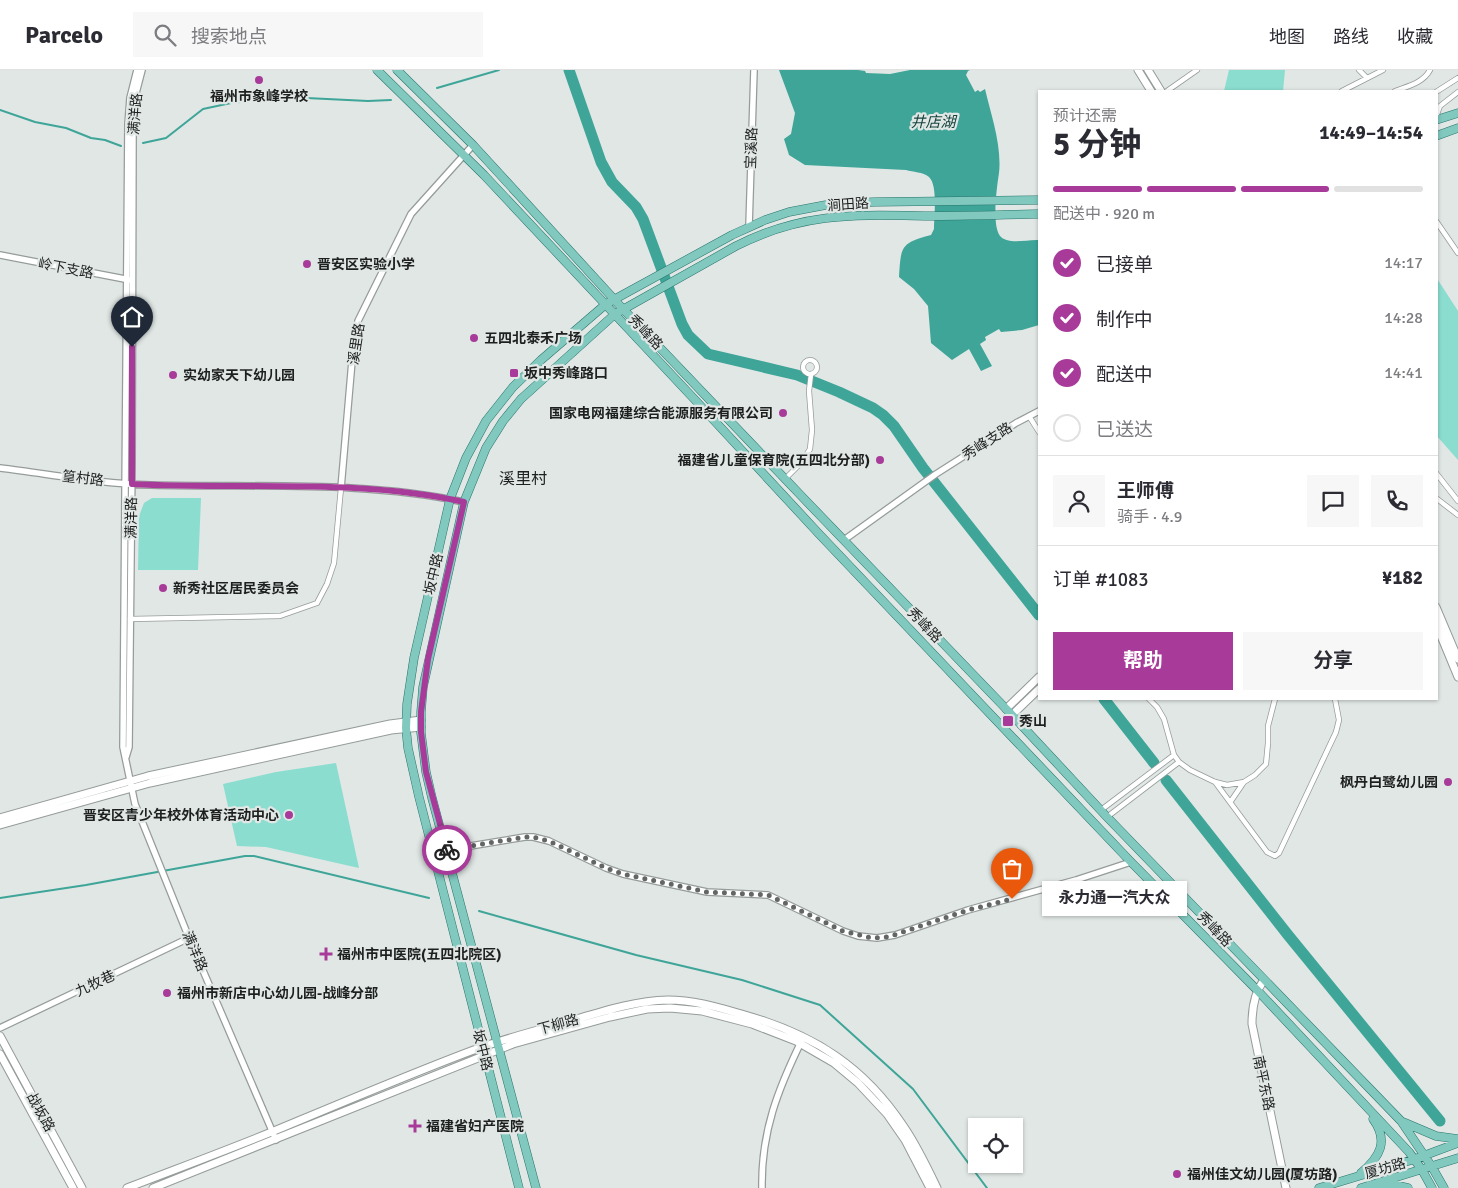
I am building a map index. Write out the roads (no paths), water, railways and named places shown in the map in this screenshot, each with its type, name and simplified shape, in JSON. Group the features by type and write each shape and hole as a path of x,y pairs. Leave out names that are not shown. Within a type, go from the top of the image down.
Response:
{"main road":[{"name":"秀峰路","path":"377,70 464,155 606,304 820,535 1132,862 1259,992 1415,1159 1432,1188"},
{"name":"秀峰路","path":"397,70 473,144 623,309 1006,709 1100,810 1401,1121 1444,1188"},
{"path":"1138,70 1150,90"},
{"path":"1148,70 1160,90"},
{"path":"1438,118 1458,113"},
{"path":"1438,135 1458,128"},
{"name":"涧田路","path":"614,299 749,226 788,212 831,204 1038,200"},
{"name":"涧田路","path":"623,309 750,239 779,228 818,218 853,215 1038,214"},
{"name":"坂中路","path":"519,1188 412,768 406,725 411,672 450,499 458,476 480,431 506,395 541,360 614,299"},
{"path":"615,314 623,309"},
{"name":"坂中路","path":"536,1188 426,772 421,723 422,695 428,659 464,502 486,448 508,414 530,390 615,314"},
{"path":"1438,613 1458,659"},
{"path":"1438,629 1458,676"},
{"path":"1006,709 1038,678"},
{"path":"1012,716 1038,690"},
{"path":"0,818 131,784 421,723"},
{"path":"0,825 131,784"},
{"name":"南平东路","path":"1266,982 1259,992 1253,1007 1253,1032 1286,1188"},
{"name":"南平东路","path":"1259,992 1256,1017 1258,1037 1290,1188"},
{"name":"下柳路","path":"127,1188 483,1047 498,1046 642,1010 670,1008 691,1009 723,1016 827,1049 843,1060 881,1097 906,1130 937,1188"},
{"name":"战坂路","path":"0,1036 82,1188"},
{"name":"下柳路","path":"801,1040 840,1068 874,1099 905,1140 930,1188"},
{"name":"下柳路","path":"153,1188 485,1056 498,1046"},
{"name":"战坂路","path":"0,1054 73,1188"},
{"path":"1357,1176 1375,1160 1382,1143 1378,1126 1362,1103"},
{"path":"1401,1121 1454,1142"},
{"name":"厦坊路","path":"1319,1188 1425,1156 1454,1142"},
{"name":"厦坊路","path":"1362,1188 1458,1158"},
{"path":"1362,1188 1394,1185 1408,1188"}],"street":[{"name":"满洋路","path":"130,280 128,115 131,90 138,70"},
{"name":"满洋路","path":"126,757 129,747 130,280 133,116 142,70"},
{"name":"宝溪路","path":"749,226 754,70"},
{"path":"1168,90 1197,70"},
{"path":"1359,70 1367,78"},
{"path":"1344,90 1384,70"},
{"path":"1398,90 1418,83 1427,76 1430,70"},
{"path":"1438,91 1458,78"},
{"path":"1438,112 1440,106 1458,92"},
{"name":"溪里路","path":"341,488 352,361 358,321 410,214 473,144"},
{"path":"1438,224 1458,253"},
{"name":"岭下支路","path":"0,254 130,280"},
{"path":"785,478 802,462 810,449 812,430 809,391 811,374"},
{"name":"秀峰支路","path":"844,540 922,483 1038,412"},
{"path":"1029,416 1038,430"},
{"name":"篁村路","path":"0,468 129,484 365,489 464,502"},
{"path":"1438,476 1458,501"},
{"name":"满洋路","path":"129,484 123,747 135,804 189,938 276,1140"},
{"path":"130,619 280,616 317,603 327,584 334,563 341,488"},
{"path":"1438,500 1458,515"},
{"path":"1152,700 1164,719 1174,755 1179,762 1190,770 1215,782 1227,785 1244,782 1255,775 1266,764 1268,726 1275,700"},
{"path":"1215,782 1231,801 1267,852 1275,856 1279,853 1336,732 1339,720 1335,700"},
{"path":"1100,810 1174,755"},
{"path":"1107,817 1179,762"},
{"path":"1231,801 1244,782"},
{"path":"446,850 533,837 549,841 623,874 707,892 768,895 843,931 858,936 877,938 895,935 968,910 1068,883 1132,862"},
{"name":"九牧巷","path":"0,1028 189,938"},
{"path":"762,1188 762,1161 770,1119 801,1040"}],"water":[{"name":"井店湖","path":"779,70 858,70 865,71 866,73 890,74 910,70 970,70 966,75 975,92 985,89 999,152 1000,162 995,216 998,232 1001,237 1009,241 1038,240 1038,325 1022,330 1001,332 999,329 985,337 986,340 980,344 992,366 981,371 969,349 952,360 931,343 928,306 914,289 899,277 900,259 904,248 913,241 931,235 934,229 935,194 932,181 927,175 906,170 805,165 789,155 784,139 791,134 795,113"}],"waterway":[{"path":"437,88 499,70"},
{"path":"569,70 601,162 612,182 636,207 643,219 682,324 688,335 708,354 797,375 839,392 873,408 883,415 894,426 923,468 1038,614"},
{"path":"143,143 166,138 203,109 231,103 286,97 368,101 391,100"},
{"path":"0,110 35,122 66,128 91,138 105,140 121,146"},
{"path":"1105,700 1154,763"},
{"path":"1166,780 1288,935 1440,1121"},
{"path":"0,898 86,885 245,856 254,856 429,898"},
{"path":"479,911 636,955 742,980 820,1005 913,1089 987,1188"}],"place":[{"name":"福州市象峰学校","path":"259,80"},
{"name":"晋安区实验小学","path":"307,264"},
{"name":"五四北泰禾广场","path":"474,338"},
{"name":"坂中秀峰路口","path":"514,373"},
{"name":"实幼家天下幼儿园","path":"173,375"},
{"name":"国家电网福建综合能源服务有限公司","path":"783,413"},
{"name":"福建省儿童保育院(五四北分部)","path":"880,460"},
{"name":"新秀社区居民委员会","path":"163,588"},
{"name":"秀山","path":"1008,721"},
{"name":"枫丹白鹭幼儿园","path":"1448,782"},
{"name":"晋安区青少年校外体育活动中心","path":"289,815"},
{"name":"永力通一汽大众","path":"1012,899"},
{"name":"福州市中医院(五四北院区)","path":"326,954"},
{"name":"福州市新店中心幼儿园-战峰分部","path":"167,993"},
{"name":"福建省妇产医院","path":"415,1126"},
{"name":"福州佳文幼儿园(厦坊路)","path":"1177,1174"}],"district":[{"name":"溪里村","path":"523,478"}]}
